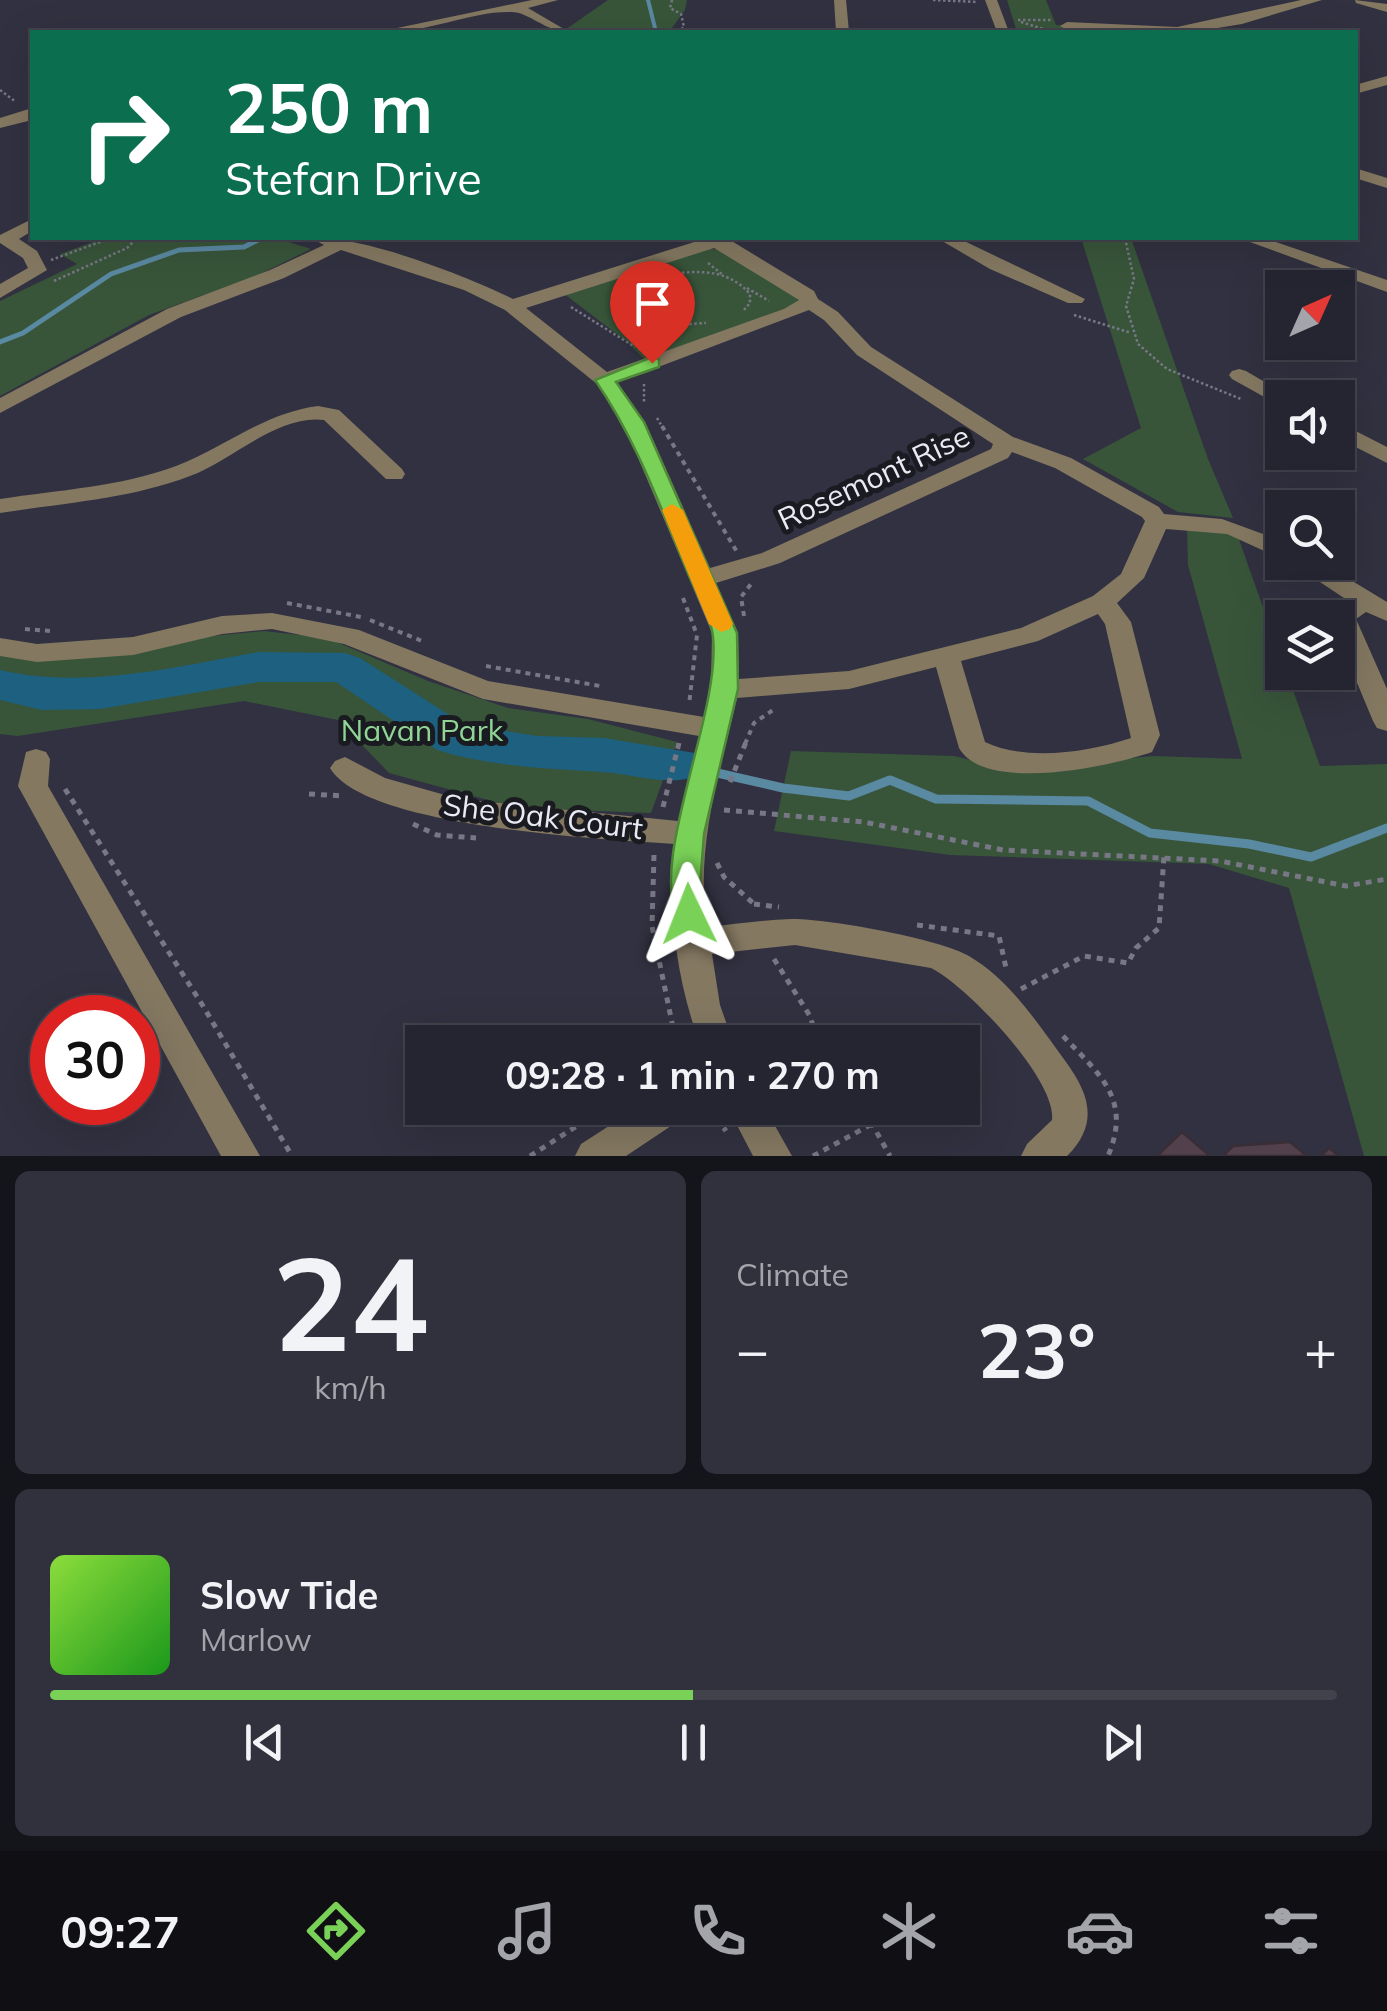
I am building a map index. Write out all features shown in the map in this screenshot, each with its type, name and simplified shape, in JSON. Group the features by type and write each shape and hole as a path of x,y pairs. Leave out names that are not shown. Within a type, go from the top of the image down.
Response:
{"street":[{"path":"396,30 552,0"},
{"path":"840,0 844,30"},
{"path":"1187,30 1237,22 1316,0"},
{"path":"1361,0 1387,8"},
{"path":"987,1 1002,30"},
{"path":"518,8 559,30"},
{"path":"1059,26 1136,30"},
{"path":"1358,89 1387,80"},
{"path":"0,123 30,115"},
{"path":"1358,173 1387,183"},
{"path":"0,292 43,277 31,255 6,239 30,225"},
{"path":"512,306 709,240"},
{"name":"Rosemont Rise","path":"702,579 749,573 772,558 1000,453 1005,442 864,351 831,316 809,302 807,295 724,244 709,240"},
{"path":"950,240 1075,299"},
{"path":"1254,240 1387,286"},
{"path":"0,408 174,313 277,274 330,241 472,286 512,306 604,380 634,422 725,635 725,689 698,796 685,886 692,942 711,1025"},
{"path":"604,380 791,313 809,302"},
{"path":"1239,375 1265,390"},
{"path":"0,506 154,479 198,465 298,414 319,410 331,415 394,474"},
{"path":"1355,438 1387,456"},
{"path":"1005,442 1063,463 1151,512 1157,521"},
{"path":"1157,521 1226,524 1246,529 1265,541"},
{"path":"725,689 849,680 1030,635 1102,602 1132,578 1157,521"},
{"path":"1332,580 1376,606"},
{"path":"948,658 973,748 985,757 1006,763 1122,754 1142,745 1146,735 1118,622 1102,602"},
{"path":"1376,606 1344,614 1342,619 1387,721"},
{"path":"0,647 37,653 133,646 222,625 272,621 350,636 483,690 716,729"},
{"path":"46,767 33,786 241,1156"},
{"name":"She Oak Court","path":"345,768 360,781 382,789 476,814 698,796"},
{"path":"692,942 795,932 937,955 959,964 980,980 1069,1095 1074,1113 1069,1132 1040,1156"},
{"path":"594,1156 641,1125"},
{"path":"756,1125 773,1156"}],"path":[{"path":"672,0 670,8 681,14 684,27 680,30"},
{"path":"933,0 987,1"},
{"path":"1059,26 1013,20 1059,26"},
{"path":"43,277 127,248 135,240"},
{"path":"1125,240 1135,280 1126,302 1132,333 1160,365 1180,379 1244,400"},
{"path":"717,322 686,323 665,318 652,312 643,299 649,285 660,278 706,272 737,280 774,304"},
{"path":"733,317 750,302 747,288"},
{"path":"552,294 637,348"},
{"path":"659,332 665,318"},
{"path":"656,416 749,573 741,597 747,636 697,635"},
{"path":"677,583 697,635 694,690 684,724"},
{"path":"676,752 670,776 698,796 864,822 1003,850 1220,861 1346,886 1387,879"},
{"path":"46,767 203,1006 292,1156"},
{"path":"672,1025 658,968 648,884 698,796"},
{"path":"1021,989 1084,956 1128,963 1136,948 1159,928 1164,856"},
{"path":"530,1156 578,1125"},
{"path":"814,1156 870,1125"},
{"path":"873,1125 890,1156"}],"green space":[{"path":"608,0 687,0 685,10 670,30 565,30"},
{"path":"1007,0 1046,0 1056,25 1158,30 1016,30"},
{"path":"98,240 282,240 311,249 258,275 149,315 0,396 0,301 77,264 60,254"},
{"path":"1082,240 1132,240 1208,459 1233,518 1178,512 1083,459 1141,428"},
{"path":"707,248 731,252 798,295 798,306 647,362 563,293"},
{"path":"1187,529 1236,531 1265,613 1265,690 1293,690 1320,766 1387,764 1387,1156 1364,1156 1289,888 1209,864 950,855 774,831 791,751 954,756 1010,769 1153,756 1242,759 1188,565"},
{"name":"Navan Park","path":"264,631 327,638 428,681 508,708 588,719 677,742 651,813 517,808 389,773 338,720 244,701 18,736 0,734 0,656"}],"building":[{"path":"1182,1132 1210,1156 1157,1156"},
{"path":"1290,1142 1307,1156 1223,1156 1233,1146"},
{"path":"1329,1148 1339,1156 1321,1156"}],"waterway":[{"path":"648,0 656,30"},
{"path":"0,342 23,333 111,274 179,250 244,247 258,240"},
{"path":"0,685 42,695 100,694 259,667 345,668 453,739 538,753 604,755 679,765"},
{"path":"679,765 695,769"},
{"path":"713,772 783,788 849,796 890,780 936,799 1088,801 1150,833 1249,844 1311,857 1387,828"}],"slow traffic":[{"path":"672,510 721,624"}],"route":[{"path":"652,363 604,380 634,422 725,633 725,689 690,834 685,886 689,914"}]}
